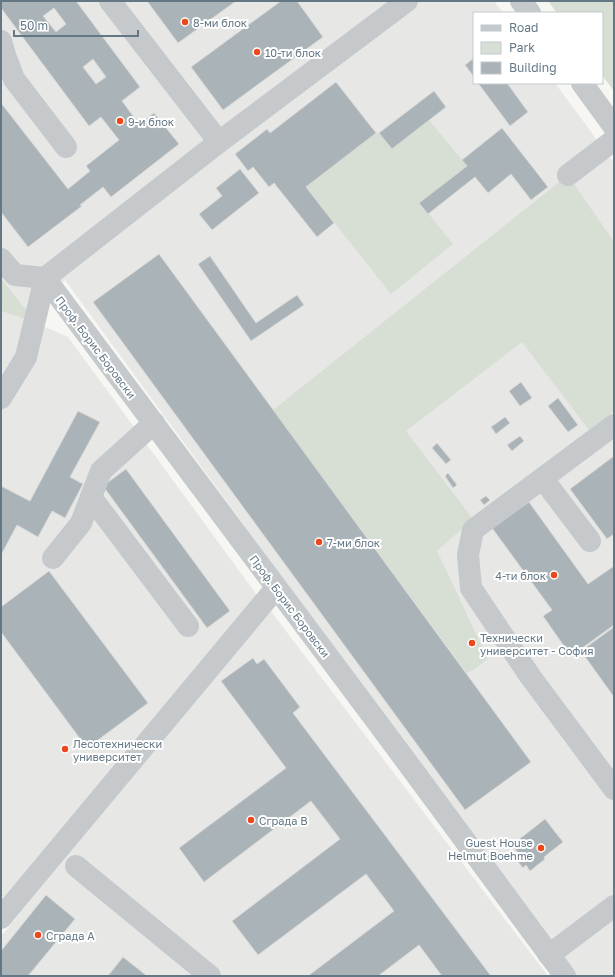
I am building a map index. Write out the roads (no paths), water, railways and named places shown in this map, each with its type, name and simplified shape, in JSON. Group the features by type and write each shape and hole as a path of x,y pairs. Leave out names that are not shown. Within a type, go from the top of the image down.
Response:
{"street":[{"path":"110,1 219,142"},
{"path":"1,398 26,357 45,278 219,142 407,1"},
{"path":"521,1 529,12"},
{"path":"1,41 14,79 66,147"},
{"path":"583,84 614,127"},
{"path":"568,174 614,140"},
{"path":"1,260 15,275 45,278"},
{"name":"Проф. Борис Боровски","path":"45,278 565,976"},
{"path":"53,558 81,523 101,471 154,423"},
{"path":"614,425 473,530 468,555 471,588 530,676 614,789"},
{"path":"543,479 590,541"},
{"path":"91,497 188,626"},
{"path":"1,918 276,588"},
{"path":"76,866 210,976"},
{"path":"549,955 614,906"}],"place":[{"name":"8-ми блок","path":"185,22"},
{"name":"10-ти блок","path":"257,52"},
{"name":"9-и блок","path":"120,121"},
{"name":"7-ми блок","path":"319,542"},
{"name":"4-ти блок","path":"554,575"},
{"name":"Технически университет - София","path":"472,643"},
{"name":"Лесотехнически университет","path":"65,749"},
{"name":"Сграда В","path":"251,820"},
{"name":"Guest House Helmut Boehme","path":"541,848"},
{"name":"Сграда А","path":"38,935"}]}
